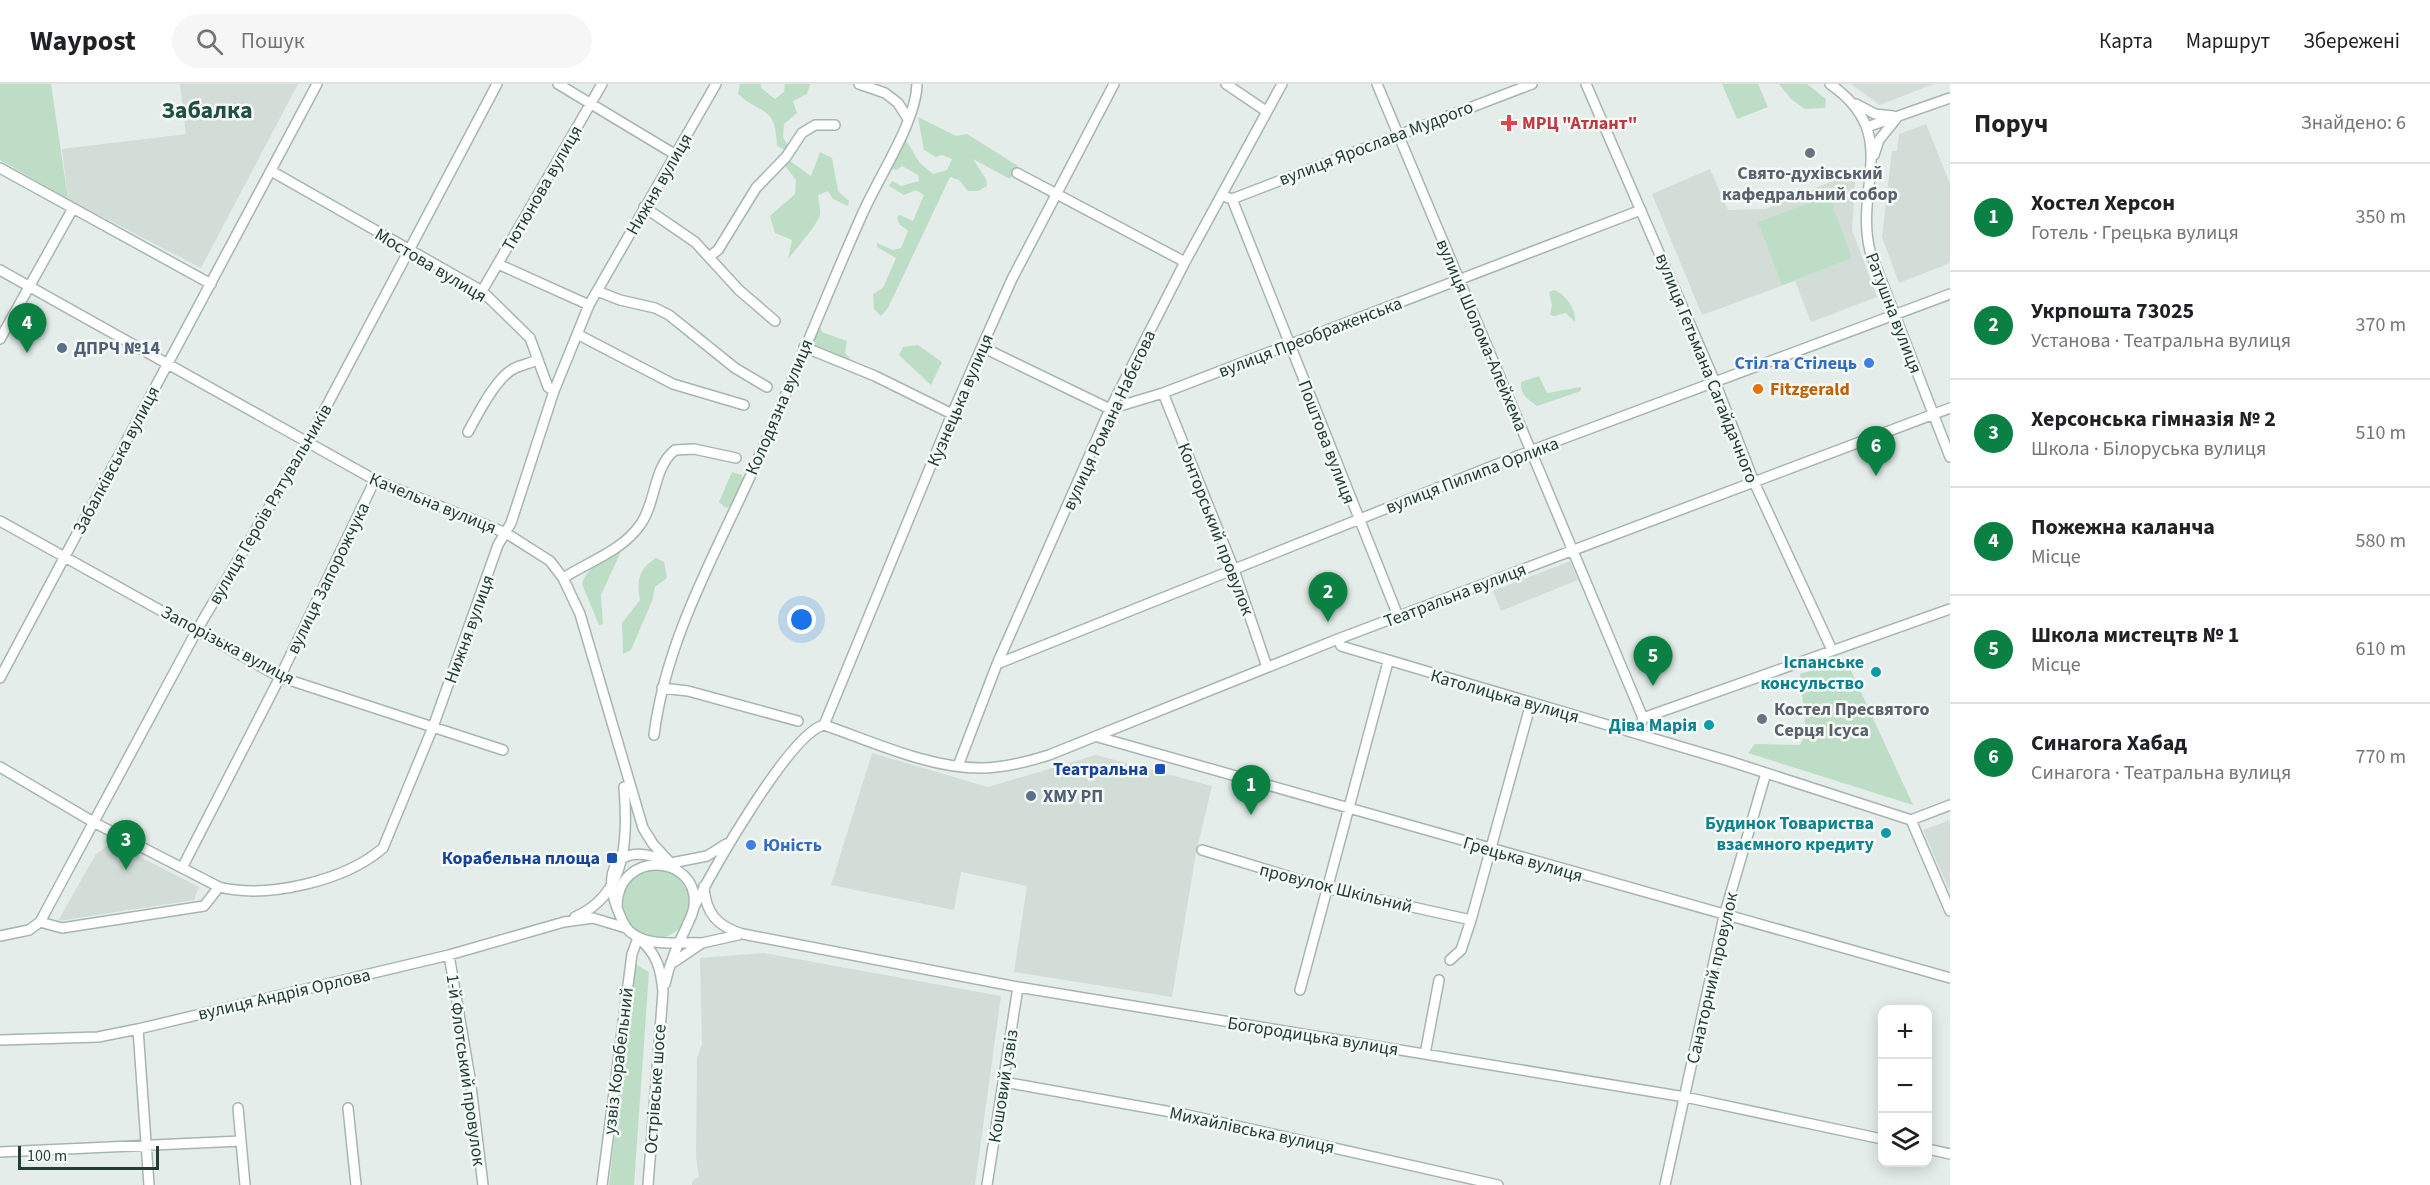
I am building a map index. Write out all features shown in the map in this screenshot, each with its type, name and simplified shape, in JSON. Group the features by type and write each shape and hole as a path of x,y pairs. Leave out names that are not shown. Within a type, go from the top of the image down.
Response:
{"street":[{"name":"вулиця Героїв Рятувальників","path":"39,922 95,823 197,630 307,443 497,84"},
{"path":"558,84 676,155"},
{"name":"Тютюнова вулиця","path":"482,291 602,84"},
{"name":"Нижня вулиця","path":"0,767 95,823 219,887 250,892 275,891 334,874 376,855 393,831 434,727 498,545 506,533 554,391 577,334 597,291 716,84"},
{"path":"859,84 885,93 898,103 908,119"},
{"name":"Колодязна вулиця","path":"654,735 669,661 689,608 755,466 863,212 914,106 918,84"},
{"name":"Кузнецька вулиця","path":"824,725 952,414 982,347 1055,194 1114,84"},
{"path":"1226,84 1266,111"},
{"name":"вулиця Романа Набєгова","path":"958,766 997,664 1110,409 1185,262 1282,84"},
{"name":"вулиця Шолома-Алейхема","path":"1377,84 1571,552 1643,718"},
{"name":"вулиця Ярослава Мудрого","path":"1232,199 1532,84"},
{"name":"вулиця Гетьмана Сагайдачного","path":"1586,84 1715,382 1754,482 1832,650"},
{"path":"1830,84 1875,114 1899,116"},
{"name":"Забалківська вулиця","path":"0,678 167,364 273,172 316,85"},
{"path":"1843,93 1860,112 1867,128 1950,98"},
{"path":"1873,161 1879,140 1899,116"},
{"path":"710,256 718,250 756,188 786,157 802,133 815,125 835,125"},
{"name":"Ратушна вулиця","path":"1867,128 1873,161 1867,211 1867,238 1950,457"},
{"path":"0,168 72,210 211,284"},
{"name":"Мостова вулиця","path":"273,172 408,251 482,291 525,332 548,387 554,391"},
{"path":"1017,173 1185,262"},
{"path":"1221,194 1232,199"},
{"name":"Поштова вулиця","path":"1232,199 1398,616"},
{"path":"644,207 679,230 710,256 739,290 775,321"},
{"path":"0,339 72,210"},
{"name":"вулиця Преображенська","path":"1110,409 1163,393 1641,210"},
{"path":"498,264 590,305"},
{"name":"Качельна вулиця","path":"0,270 375,480 433,506 506,533 540,553 563,578 580,614 643,828 659,851 679,872"},
{"path":"597,291 620,300 655,308 669,315 735,368 767,387"},
{"name":"вулиця Пилипа Орлика","path":"997,664 1233,567 1530,451 1950,294"},
{"path":"577,334 673,384 744,405"},
{"path":"804,347 875,376 952,414"},
{"path":"982,347 1110,409"},
{"path":"468,432 486,400 507,375 516,368 537,360"},
{"name":"Конторський провулок","path":"1163,393 1233,567 1267,667"},
{"name":"Театральна вулиця","path":"958,766 1016,765 1098,737 1338,639 1950,408"},
{"path":"563,578 606,554 634,532 645,517 664,462 675,450 694,449 736,459"},
{"name":"вулиця Запорожчука","path":"182,868 280,677 375,480"},
{"name":"Запорізька вулиця","path":"0,520 280,677 503,750"},
{"path":"1638,734 1643,718 1950,609"},
{"name":"Католицька вулиця","path":"1338,639 1341,646 1388,662 1638,734 1911,820"},
{"path":"1300,990 1388,662"},
{"path":"662,688 688,691 798,721"},
{"path":"1450,960 1461,950 1471,920 1531,703"},
{"path":"670,863 647,856 623,858 615,864 611,875 616,883 617,908 626,927 638,938 664,941 676,936 686,928 694,905 730,840 795,747 813,729 824,725 923,759 958,766"},
{"name":"Грецька вулиця","path":"1098,737 1348,810 1950,978"},
{"name":"Качельна вулиця","path":"616,883 623,858 627,829 623,765"},
{"name":"Санаторний провулок","path":"1665,1185 1724,916 1766,773"},
{"path":"1950,806 1911,820 1950,911"},
{"path":"616,883 632,872 655,864 689,861 715,852 730,840"},
{"name":"провулок Шкільний","path":"1202,850 1327,888 1471,920"},
{"path":"659,851 689,861"},
{"path":"655,864 668,866 679,872 693,892 694,905"},
{"name":"вулиця Андрія Орлова","path":"564,922 590,908 616,883"},
{"path":"704,886 708,910 722,927"},
{"path":"0,936 29,930 39,922 62,928 204,906 219,887"},
{"name":"Богородицька вулиця","path":"694,905 722,927 743,934 1018,987 1685,1097 1878,1138"},
{"name":"вулиця Андрія Орлова","path":"0,1040 98,1037 138,1029 449,955 564,922 593,918 626,927"},
{"name":"Острівське шосе","path":"663,992 686,928"},
{"name":"Богородицька вулиця","path":"664,941 702,943 743,934"},
{"name":"Острівське шосе","path":"638,938 654,953 662,976 663,992 648,1185"},
{"name":"узвіз Корабельний","path":"602,1185 632,954 638,938"},
{"name":"Богородицька вулиця","path":"673,963 702,943"},
{"name":"1-й Флотський провулок","path":"449,955 467,1057 483,1185"},
{"path":"1425,1054 1439,980"},
{"name":"Кошовий узвіз","path":"987,1185 1018,987"},
{"path":"138,1029 148,1185"},
{"name":"Михайлівська вулиця","path":"1004,1082 1188,1115 1498,1185"},
{"path":"238,1108 245,1185"},
{"path":"348,1108 356,1185"},
{"path":"0,1152 241,1141"},
{"path":"1932,1150 1950,1154"}],"shaded area":[{"path":"180,84 298,84 201,268 68,199 62,149 186,134"},
{"path":"1851,84 1933,84 1880,105"},
{"path":"1926,124 1950,184 1950,263 1899,283 1882,237 1892,151 1897,151 1899,134"},
{"path":"1710,169 1728,210 1766,209 1856,171 1852,230 1877,297 1811,322 1795,281 1702,315 1652,194"},
{"path":"1570,561 1578,580 1501,611 1493,591"},
{"path":"872,753 988,787 1096,755 1212,786 1196,853 1172,997 1014,972 1027,886 961,872 954,910 831,885"},
{"path":"1950,820 1950,892 1923,830"},
{"path":"107,846 121,847 199,887 194,900 58,921 96,854"},
{"path":"764,953 1001,996 975,1185 692,1185 692,1181 699,1177 696,1157 697,1058 702,1044 700,958"}],"green space":[{"path":"0,84 51,84 68,199 0,160"},
{"path":"740,84 761,84 761,88 775,99 784,92 785,84 810,84 807,94 793,101 797,113 784,124 783,138 790,147 787,151 777,146 774,123 770,117 738,94"},
{"path":"1722,84 1758,84 1768,107 1737,119"},
{"path":"1779,84 1807,84 1826,99 1825,108 1805,109 1791,99"},
{"path":"918,117 956,136 967,134 1018,166 1010,179 973,159 986,179 987,186 978,191 968,191 959,180 950,177 888,308 881,316 874,309 873,294 883,288 896,258 877,247 877,243 893,250 901,248 908,231 899,224 897,217 900,215 913,221 924,195 916,190 904,195 889,186 892,181 901,186 919,181 918,175 902,166 897,170 891,169 905,139 920,163 933,174 947,170 952,159 942,155 936,157 924,150"},
{"path":"820,152 832,158 838,191 849,201 848,206 833,199 828,191 818,195 820,215 811,231 788,259 792,240 775,233 770,216 795,194 796,180 785,166 790,161 811,176"},
{"path":"1829,196 1852,258 1782,285 1758,222"},
{"path":"1554,290 1570,303 1575,322 1566,313 1550,315 1552,305 1549,292"},
{"path":"820,327 822,332 847,341 845,353 854,363 813,354 811,339"},
{"path":"918,345 942,362 931,385 899,355 903,347"},
{"path":"1539,376 1547,393 1581,387 1581,391 1537,406 1523,393 1521,382"},
{"path":"732,472 742,475 743,479 731,506 726,508 719,502"},
{"path":"624,545 601,595 603,624 599,625 582,584 594,566"},
{"path":"656,558 664,562 667,578 655,587 652,601 631,650 623,654 622,623 640,600 638,587 642,571"},
{"path":"1846,660 1913,805 1748,753 1755,744 1800,745 1806,733 1800,674"},
{"name":"Корабельна площа","path":"656,870 669,873 680,880 687,891 690,904 687,917 680,928 669,935 656,938 643,935 632,928 625,917 622,904 625,891 632,880 643,873"},
{"path":"635,964 649,972 634,1185 609,1185"}],"place":[{"name":"МРЦ \"Атлант\"","path":"1509,123"},
{"name":"Свято-духівський кафедральний собор","path":"1810,153"},
{"name":"ДПРЧ №14","path":"62,348"},
{"name":"Пожежна каланча","path":"27,353"},
{"name":"Стіл та Стілець","path":"1869,363"},
{"name":"Fitzgerald","path":"1758,389"},
{"name":"Синагога Хабад","path":"1876,476"},
{"name":"Укрпошта 73025","path":"1328,622"},
{"name":"Іспанське консульство","path":"1876,672"},
{"name":"Школа мистецтв № 1","path":"1653,686"},
{"name":"Костел Пресвятого Серця Ісуса","path":"1762,719"},
{"name":"Діва Марія","path":"1709,725"},
{"name":"Театральна","path":"1160,769"},
{"name":"ХМУ РП","path":"1031,796"},
{"name":"Хостел Херсон","path":"1251,815"},
{"name":"Будинок Товариства взаємного кредиту","path":"1886,833"},
{"name":"Юність","path":"751,845"},
{"name":"Корабельна площа","path":"612,858"},
{"name":"Херсонська гімназія № 2","path":"126,870"}],"district":[{"name":"Забалка","path":"207,110"}]}
